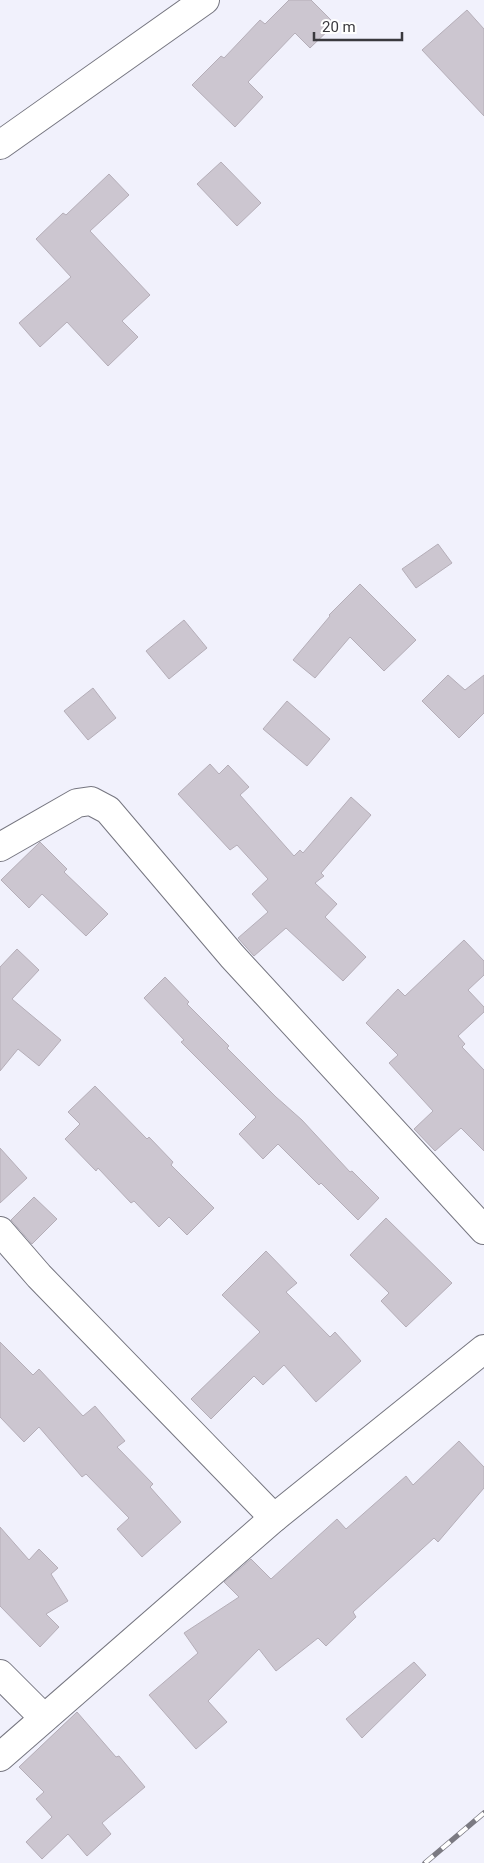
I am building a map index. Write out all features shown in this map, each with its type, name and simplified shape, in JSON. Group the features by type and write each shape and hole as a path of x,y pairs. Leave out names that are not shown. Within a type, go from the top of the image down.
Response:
{"street":[{"path":"0,145 205,0"},
{"path":"0,847 77,803 91,802 108,810 232,956 484,1230"},
{"path":"0,1232 39,1276 274,1518"},
{"path":"0,1757 274,1518 484,1349"},
{"path":"0,1674 44,1718"}],"building":[{"path":"289,0 311,0 335,24 310,48 295,33 248,82 263,97 235,127 192,85 221,56 224,58 260,20 265,24"},
{"path":"467,10 484,29 484,116 422,50"},
{"path":"221,162 261,203 237,226 197,184"},
{"path":"109,174 129,195 90,231 150,295 122,321 138,337 108,366 67,322 40,347 19,323 71,277 36,239 63,213 66,215"},
{"path":"438,544 452,563 416,588 402,569"},
{"path":"360,584 416,640 384,671 350,637 315,678 293,660 329,615"},
{"path":"184,620 207,648 169,679 146,651"},
{"path":"448,675 465,690 484,675 484,713 459,738 422,701"},
{"path":"93,688 116,718 88,740 64,711"},
{"path":"287,701 330,739 307,766 263,729"},
{"path":"210,764 219,774 228,765 249,787 240,795 294,856 300,850 303,853 351,797 371,815 321,873 324,876 315,883 337,904 325,917 366,957 343,981 286,928 254,956 238,938 268,912 252,894 268,879 237,845 230,850 178,794"},
{"path":"40,842 67,869 64,872 108,914 86,936 42,894 29,908 1,880"},
{"path":"464,940 484,961 484,975 468,990 484,1007 484,1012 458,1036 465,1044 462,1047 484,1070 484,1151 461,1128 435,1151 414,1129 433,1111 389,1063 398,1055 366,1023 398,989 405,996"},
{"path":"17,949 39,970 12,999 61,1040 39,1066 18,1049 0,1071 0,967"},
{"path":"165,977 189,1002 187,1004 229,1046 227,1048 302,1120 350,1172 352,1171 379,1198 358,1220 278,1144 263,1159 239,1134 256,1117 181,1042 184,1040 144,998"},
{"path":"95,1086 147,1139 149,1137 173,1162 171,1165 214,1208 187,1235 169,1217 159,1227 134,1201 131,1203 98,1168 96,1171 65,1139 80,1124 68,1112"},
{"path":"0,1148 27,1178 0,1203"},
{"path":"34,1197 57,1219 32,1244 11,1220"},
{"path":"386,1218 452,1283 406,1327 381,1301 389,1293 350,1255"},
{"path":"266,1251 297,1283 286,1292 330,1337 335,1332 361,1361 316,1402 284,1365 263,1385 254,1376 211,1419 191,1399 260,1332 222,1295"},
{"path":"0,1342 33,1375 39,1369 83,1416 95,1406 125,1441 117,1447 153,1484 150,1487 181,1522 142,1557 117,1529 129,1518 86,1474 82,1477 39,1427 24,1442 0,1417"},
{"path":"459,1441 484,1467 484,1488 438,1542 434,1538 353,1612 356,1617 326,1646 318,1638 276,1671 259,1649 208,1701 227,1722 196,1749 149,1695 198,1653 184,1633 239,1597 224,1582 251,1559 271,1579 337,1519 346,1529 406,1476 413,1485"},
{"path":"0,1527 29,1560 39,1549 58,1568 51,1574 68,1601 46,1614 59,1627 40,1647 0,1606"},
{"path":"414,1662 426,1675 362,1738 346,1719"},
{"path":"77,1712 116,1757 119,1756 145,1787 102,1823 111,1834 87,1856 68,1834 42,1859 26,1842 52,1817 36,1799 44,1792 19,1767"}],"railway":[{"path":"425,1863 484,1813"}]}
